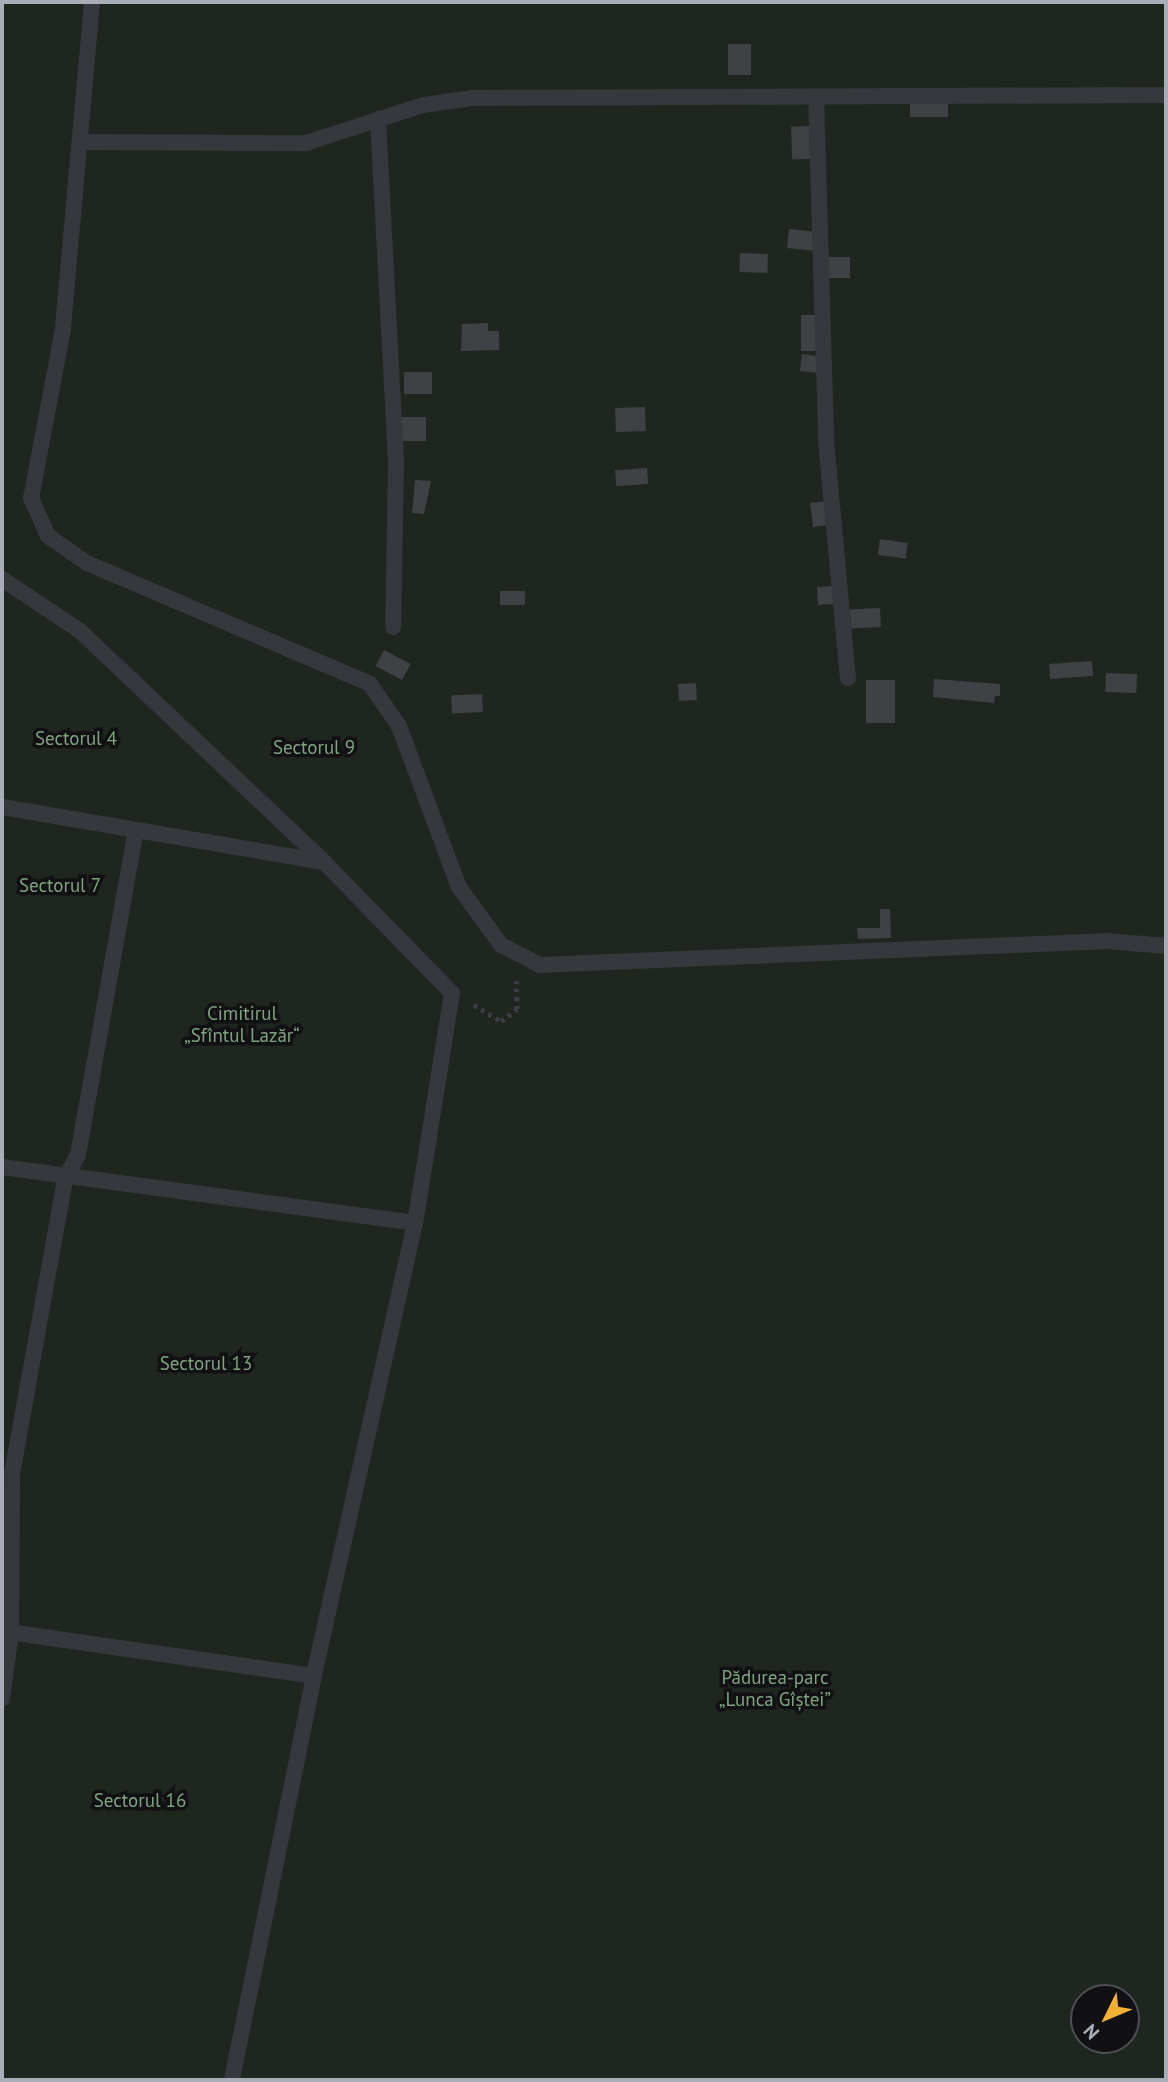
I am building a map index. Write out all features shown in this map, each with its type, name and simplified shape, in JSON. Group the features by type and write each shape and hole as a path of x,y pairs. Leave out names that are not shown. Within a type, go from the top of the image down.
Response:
{"lane":[{"path":"92,2 63,329 32,498 48,536 88,563 370,684 399,726 459,887 501,946 540,965 1107,941 1166,946"},
{"path":"81,142 306,143 378,119 472,98 1166,95"},
{"path":"816,97 826,441 848,678"},
{"path":"378,119 396,462 393,627"},
{"path":"2,579 80,631 324,862 452,993 415,1223 314,1675 232,2080"},
{"path":"2,807 324,862"},
{"path":"2,1699 12,1474 65,1178 78,1155 135,830"},
{"path":"2,1167 65,1178 415,1223"},
{"path":"6,1631 314,1675"}],"path":[{"path":"452,993 501,1021 517,1009 515,973 501,946"}],"green space":[{"path":"2,2 1166,2 1166,2080 2,2080"}],"building":[{"path":"728,44 751,44 751,75 728,75"},
{"path":"910,104 948,104 948,117 910,117"},
{"path":"809,126 810,159 792,160 791,127"},
{"path":"789,229 816,232 814,251 787,248"},
{"path":"740,253 768,254 767,273 739,272"},
{"path":"828,257 850,257 850,278 828,278"},
{"path":"801,315 822,315 822,351 801,351"},
{"path":"488,323 488,331 499,331 499,350 461,351 462,324"},
{"path":"802,354 819,356 817,373 800,371"},
{"path":"404,372 432,372 432,394 404,394"},
{"path":"645,407 646,431 616,432 615,408"},
{"path":"401,417 426,417 426,441 401,441"},
{"path":"647,468 648,484 616,486 615,470"},
{"path":"415,480 431,481 424,514 412,513"},
{"path":"827,501 830,525 813,527 810,503"},
{"path":"880,539 908,543 906,559 878,555"},
{"path":"835,586 836,604 818,605 817,587"},
{"path":"500,591 525,591 525,605 500,605"},
{"path":"880,608 881,627 851,629 850,610"},
{"path":"384,650 410,664 402,680 376,666"},
{"path":"1092,661 1093,676 1050,679 1049,664"},
{"path":"1106,673 1137,674 1136,693 1105,692"},
{"path":"934,679 1000,684 1000,696 995,696 994,703 933,697"},
{"path":"866,680 895,680 895,723 866,723"},
{"path":"696,683 697,700 679,701 678,684"},
{"path":"482,694 483,712 452,714 451,696"},
{"path":"880,909 890,909 891,938 858,939 857,928 880,928"}],"park label":[{"name":"Sectorul 4","path":"76,739"},
{"name":"Sectorul 9","path":"314,748"},
{"name":"Sectorul 7","path":"60,886"},
{"name":"Cimitirul „Sfîntul Lazăr“","path":"242,1025"},
{"name":"Sectorul 13","path":"206,1364"},
{"name":"Pădurea-parc „Lunca Gîștei”","path":"775,1689"},
{"name":"Sectorul 16","path":"140,1801"}]}
